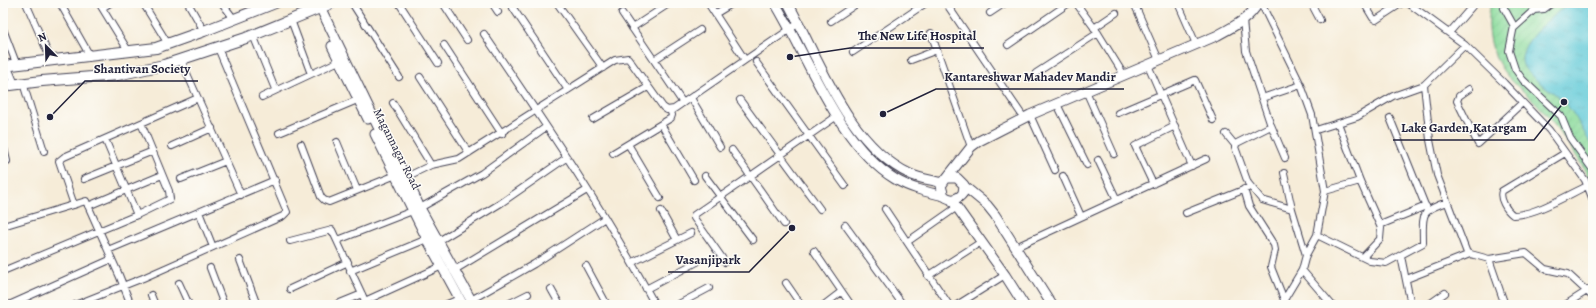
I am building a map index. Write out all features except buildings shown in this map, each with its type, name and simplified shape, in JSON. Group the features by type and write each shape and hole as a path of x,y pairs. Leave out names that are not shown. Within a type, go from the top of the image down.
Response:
{"main road":[{"path":"9,65 129,52 168,44 234,20 275,3"},
{"path":"3,86 116,75 164,65 253,35 291,20 315,6 332,3"}],"street":[{"path":"26,3 51,60"},
{"path":"60,3 90,56"},
{"path":"110,3 100,5 129,52"},
{"path":"142,3 168,44"},
{"path":"188,3 204,31"},
{"path":"222,3 234,20"},
{"path":"352,3 400,77"},
{"path":"399,3 438,63"},
{"path":"443,3 467,40"},
{"path":"492,3 498,12"},
{"path":"557,3 603,68"},
{"path":"632,28 670,3"},
{"path":"708,3 745,60"},
{"path":"715,14 733,3"},
{"path":"775,3 790,27 837,116 856,143 888,174 918,189 947,197 960,197 964,186"},
{"path":"788,3 840,103 866,140 886,158 908,173 945,180 957,178"},
{"path":"831,21 858,3"},
{"path":"853,52 926,3"},
{"path":"946,3 1027,117 1055,170"},
{"path":"990,13 1005,3"},
{"path":"1008,45 1069,3"},
{"path":"1076,3 1124,75"},
{"path":"1134,3 1159,60"},
{"path":"1178,3 1196,44"},
{"path":"957,178 970,147 979,141 1027,117 1226,30 1243,20 1258,3"},
{"path":"1261,3 1300,85 1316,130 1325,190 1317,235 1306,255 1302,270 1283,303"},
{"path":"1311,3 1320,20"},
{"path":"1364,3 1373,18 1376,20 1402,3"},
{"path":"1408,3 1448,34 1465,45 1548,130 1587,186 1593,200"},
{"path":"1448,34 1475,3"},
{"path":"1514,28 1534,10 1544,9 1552,3"},
{"name":"Magannagar Road","path":"315,6 339,61 382,135 400,177 453,271 466,302"},
{"name":"Magannagar Road","path":"315,6 361,98"},
{"path":"512,8 568,90"},
{"path":"1504,8 1512,20 1514,28 1508,51 1515,69 1522,80 1561,116 1570,138 1593,170"},
{"path":"622,13 682,103"},
{"path":"1036,73 1096,31 1116,13"},
{"path":"291,20 311,74"},
{"path":"1243,20 1246,51 1271,125 1285,158"},
{"path":"670,110 691,98 790,27 798,23"},
{"path":"3,29 9,65 19,84 44,151"},
{"path":"654,60 700,30"},
{"path":"931,33 970,147"},
{"path":"484,34 536,111 633,262 655,305"},
{"path":"253,35 275,89"},
{"path":"444,45 502,134"},
{"path":"1316,130 1356,117 1394,96 1424,85 1465,45"},
{"path":"75,305 213,247 285,214 287,208 218,48"},
{"path":"911,60 937,50"},
{"path":"301,144 321,197 329,202 357,190 400,177 431,164 459,159 502,134 615,60 628,58 663,107 670,110"},
{"path":"181,60 241,195"},
{"path":"262,97 275,89 339,61"},
{"path":"756,62 845,186"},
{"path":"1148,65 1162,94 1192,166"},
{"path":"420,77 470,153"},
{"path":"1118,113 1195,80 1213,120"},
{"path":"1262,98 1300,85"},
{"path":"1424,85 1430,140 1437,175 1467,253 1489,259 1526,253 1545,269 1568,274 1593,297"},
{"path":"593,120 648,87"},
{"path":"1469,89 1459,96 1457,101 1478,144 1522,103"},
{"path":"1086,91 1114,154"},
{"path":"74,205 59,161 64,156 198,98"},
{"path":"279,133 361,98"},
{"path":"691,98 720,147"},
{"path":"740,100 820,209"},
{"path":"393,103 431,164"},
{"path":"1057,104 1088,166"},
{"path":"613,153 672,117 670,110"},
{"path":"725,262 694,218 695,212 837,116"},
{"path":"1317,235 1370,261 1386,263 1423,243 1424,215 1426,208 1390,118"},
{"path":"3,271 138,215 170,199 171,196 141,123"},
{"path":"1338,123 1360,181 1380,225 1382,234 1380,239 1363,258"},
{"path":"661,124 694,180"},
{"path":"1235,145 1270,128 1271,125"},
{"path":"1153,184 1135,146 1175,126"},
{"path":"172,146 212,128"},
{"path":"338,240 417,209 482,173 546,128"},
{"path":"1226,134 1235,145 1247,188 1249,206 1274,245 1275,250 1271,267 1283,303"},
{"path":"105,139 138,215"},
{"path":"337,142 357,190"},
{"path":"3,144 7,161"},
{"path":"628,144 660,198"},
{"path":"732,150 784,224"},
{"path":"84,179 152,151"},
{"path":"1565,153 1502,191 1502,198 1510,213 1518,215 1534,210 1587,186"},
{"path":"965,156 945,180 941,189 957,207 1005,274 1024,305"},
{"path":"437,242 501,203 566,158"},
{"path":"1016,247 1206,159"},
{"path":"1098,160 1117,200"},
{"path":"181,179 226,161"},
{"path":"1284,173 1292,209 1306,255"},
{"path":"88,206 162,174"},
{"path":"706,176 753,240"},
{"path":"1063,176 1081,216"},
{"path":"957,178 991,209 1052,305"},
{"path":"108,250 275,180"},
{"path":"1325,190 1360,181"},
{"path":"1247,188 1264,201 1292,209"},
{"path":"1186,213 1247,188"},
{"path":"453,271 587,190"},
{"path":"3,225 86,201 131,305"},
{"path":"1380,225 1447,202"},
{"path":"907,242 957,207"},
{"path":"884,208 928,276 949,305"},
{"name":"Magannagar Road","path":"417,209 427,238 442,266 466,302"},
{"path":"661,211 677,240"},
{"path":"199,212 213,247"},
{"path":"445,305 466,302 534,264 605,218"},
{"path":"846,224 903,305"},
{"path":"290,241 329,229 334,232 348,262 350,271 366,303 442,266"},
{"path":"633,262 691,233"},
{"path":"350,271 427,238"},
{"path":"928,276 981,242"},
{"path":"814,251 851,305"},
{"path":"1409,278 1470,254"},
{"path":"1401,256 1411,305"},
{"path":"9,305 112,259"},
{"path":"1489,259 1504,305"},
{"path":"240,260 257,305"},
{"path":"290,289 348,262"},
{"path":"646,289 698,262"},
{"path":"586,266 607,305"},
{"path":"210,268 224,305"},
{"path":"1302,270 1332,305"},
{"path":"957,305 1005,274"},
{"path":"179,283 189,305"},
{"path":"786,284 801,305"},
{"path":"1566,305 1593,286"},
{"path":"677,305 709,288"},
{"path":"551,289 560,305"},
{"path":"824,305 842,292"},
{"path":"1428,305 1445,293"},
{"path":"335,305 362,294"},
{"path":"506,305 528,294"},
{"path":"151,295 155,305"}],"green space":[{"path":"1491,3 1593,3 1593,187 1577,157 1558,130 1540,107 1509,78 1498,61 1489,32 1489,13"}],"water":[{"path":"1571,3 1593,3 1593,148 1568,106 1530,74 1526,70 1522,61 1523,52 1528,42 1536,32 1555,14"}],"place":[{"name":"The New Life Hospital","path":"790,57"},
{"name":"Lake Garden,Katargam","path":"1564,102"},
{"name":"Kantareshwar Mahadev Mandir","path":"883,114"},
{"name":"Shantivan Society","path":"50,117"},
{"name":"Vasanjipark","path":"792,228"}]}
